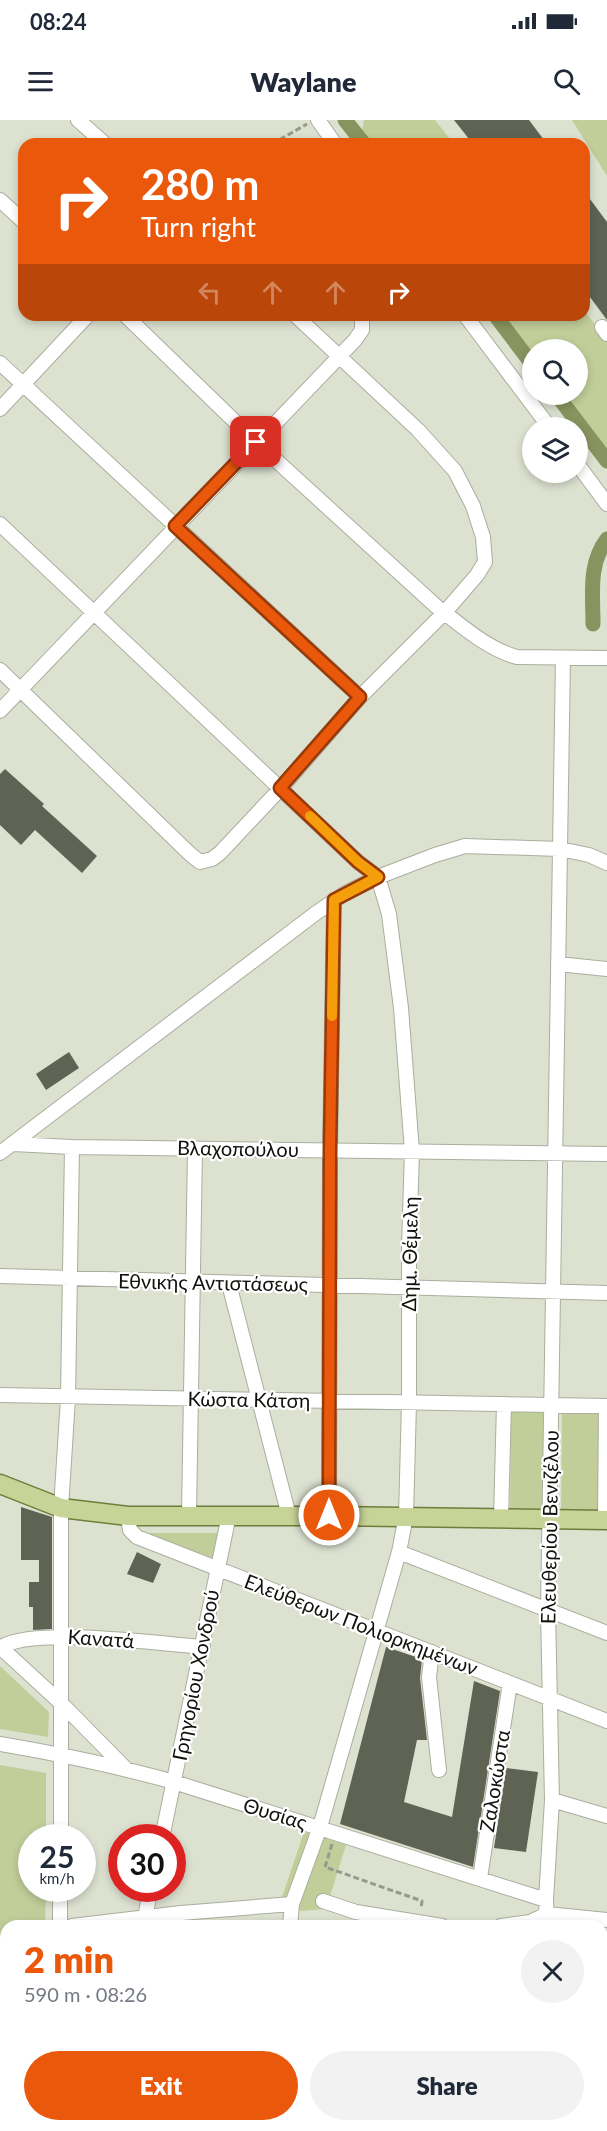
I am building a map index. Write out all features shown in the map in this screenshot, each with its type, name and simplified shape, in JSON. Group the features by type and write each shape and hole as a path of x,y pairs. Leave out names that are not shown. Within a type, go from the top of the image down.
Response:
{"main road":[{"path":"0,1484 61,1508 128,1516 329,1515 606,1520"}],"street":[{"path":"78,120 98,138"},
{"path":"316,120 330,138"},
{"path":"0,200 18,216"},
{"path":"0,409 82,321"},
{"path":"131,321 256,442 444,612 483,640 517,657 607,658"},
{"path":"0,670 190,854 200,862 209,861 217,856 360,697 477,575 485,562 483,537 471,499 455,471 418,430 302,321"},
{"path":"0,711 358,336 363,321"},
{"path":"470,321 542,417"},
{"path":"0,363 360,697"},
{"path":"588,478 607,504"},
{"path":"0,524 358,862 378,877"},
{"name":"Ελευθερίου Βενιζέλου","path":"547,1914 552,1800 548,1611 563,658"},
{"path":"0,1152 334,900 378,877 440,852 465,846 560,849 594,856 607,863"},
{"name":"Δημ. Θέμελη","path":"291,1920 292,1904 320,1827 399,1552 406,1516 412,1151 398,982 389,914 378,877"},
{"path":"329,1515 330,1151 334,900"},
{"path":"558,964 607,969"},
{"name":"Βλαχοπούλου","path":"13,1144 72,1147 607,1155"},
{"path":"61,1824 61,1508 68,1398 72,1147"},
{"path":"189,1515 195,1149"},
{"name":"Εθνικής Αντιστάσεως","path":"0,1276 69,1280 607,1293"},
{"path":"229,1284 290,1516"},
{"name":"Κώστα Κάτση","path":"0,1395 607,1406"},
{"path":"501,1518 504,1404"},
{"path":"606,1520 607,1406"},
{"name":"Γρηγορίου Χονδρού","path":"165,1824 203,1647 217,1568 230,1515"},
{"name":"Ελεύθερων Πολιορκημένων","path":"128,1516 130,1530 137,1537 607,1721"},
{"path":"399,1552 607,1634"},
{"name":"Κανατά","path":"0,1648 11,1641 61,1636 203,1647"},
{"path":"0,1648 61,1703 126,1769"},
{"path":"432,1652 429,1677 439,1770"},
{"name":"Ζαλοκώστα","path":"480,1878 510,1683"},
{"name":"Θυσίας","path":"0,1744 61,1754 126,1769 320,1827 480,1878 547,1914"},
{"path":"552,1800 607,1816"},
{"path":"323,1901 356,1911 413,1920"},
{"path":"60,1902 60,1920"},
{"path":"145,1917 148,1902"},
{"path":"121,1920 145,1917 181,1919 292,1904"},
{"path":"547,1914 607,1920"}],"path":[{"path":"283,138 316,120"},
{"path":"335,1832 325,1867 422,1901 419,1920"}],"green space":[{"path":"364,120 435,120 449,138 367,138 362,131"},
{"path":"572,120 607,120 607,176 590,149 590,138 583,138"},
{"path":"590,318 607,340 607,451 588,426 588,417 581,417 572,405 588,405 588,339 522,341 507,321 590,321"},
{"path":"511,1410 544,1410 543,1514 510,1513"},
{"path":"562,1412 600,1412 598,1515 561,1514"},
{"path":"150,1533 221,1533 215,1560 150,1535"},
{"path":"0,1666 49,1712 48,1737 0,1729"},
{"path":"0,1765 46,1773 46,1824 18,1824 18,1902 46,1902 45,1920 0,1920"},
{"path":"304,1832 346,1845 326,1909 302,1911 280,1903"}],"building":[{"path":"454,120 529,120 542,138 468,138"},
{"path":"590,199 607,222 607,320 590,297"},
{"path":"5,769 97,856 82,873 35,830 21,845 0,825 0,774"},
{"path":"69,1052 79,1068 46,1090 36,1074"},
{"path":"21,1507 52,1517 52,1629 33,1630 33,1607 29,1607 29,1582 39,1582 39,1560 21,1560"},
{"path":"137,1552 161,1564 153,1583 127,1574"},
{"path":"386,1647 422,1659 420,1678 427,1740 417,1740 404,1802 452,1817 474,1681 500,1691 473,1867 340,1824"},
{"path":"506,1768 538,1772 526,1852 494,1848"}],"waterway":[{"path":"345,120 359,138"},
{"path":"500,321 522,351"},
{"path":"564,405 607,461"},
{"path":"593,624 594,569 607,539"}],"slow traffic":[{"path":"310,816 358,862 378,877 334,900 332,1016"}],"route":[{"path":"256,442 175,526 360,697 280,788 358,862 378,877 334,900 330,1151 329,1515"}]}
